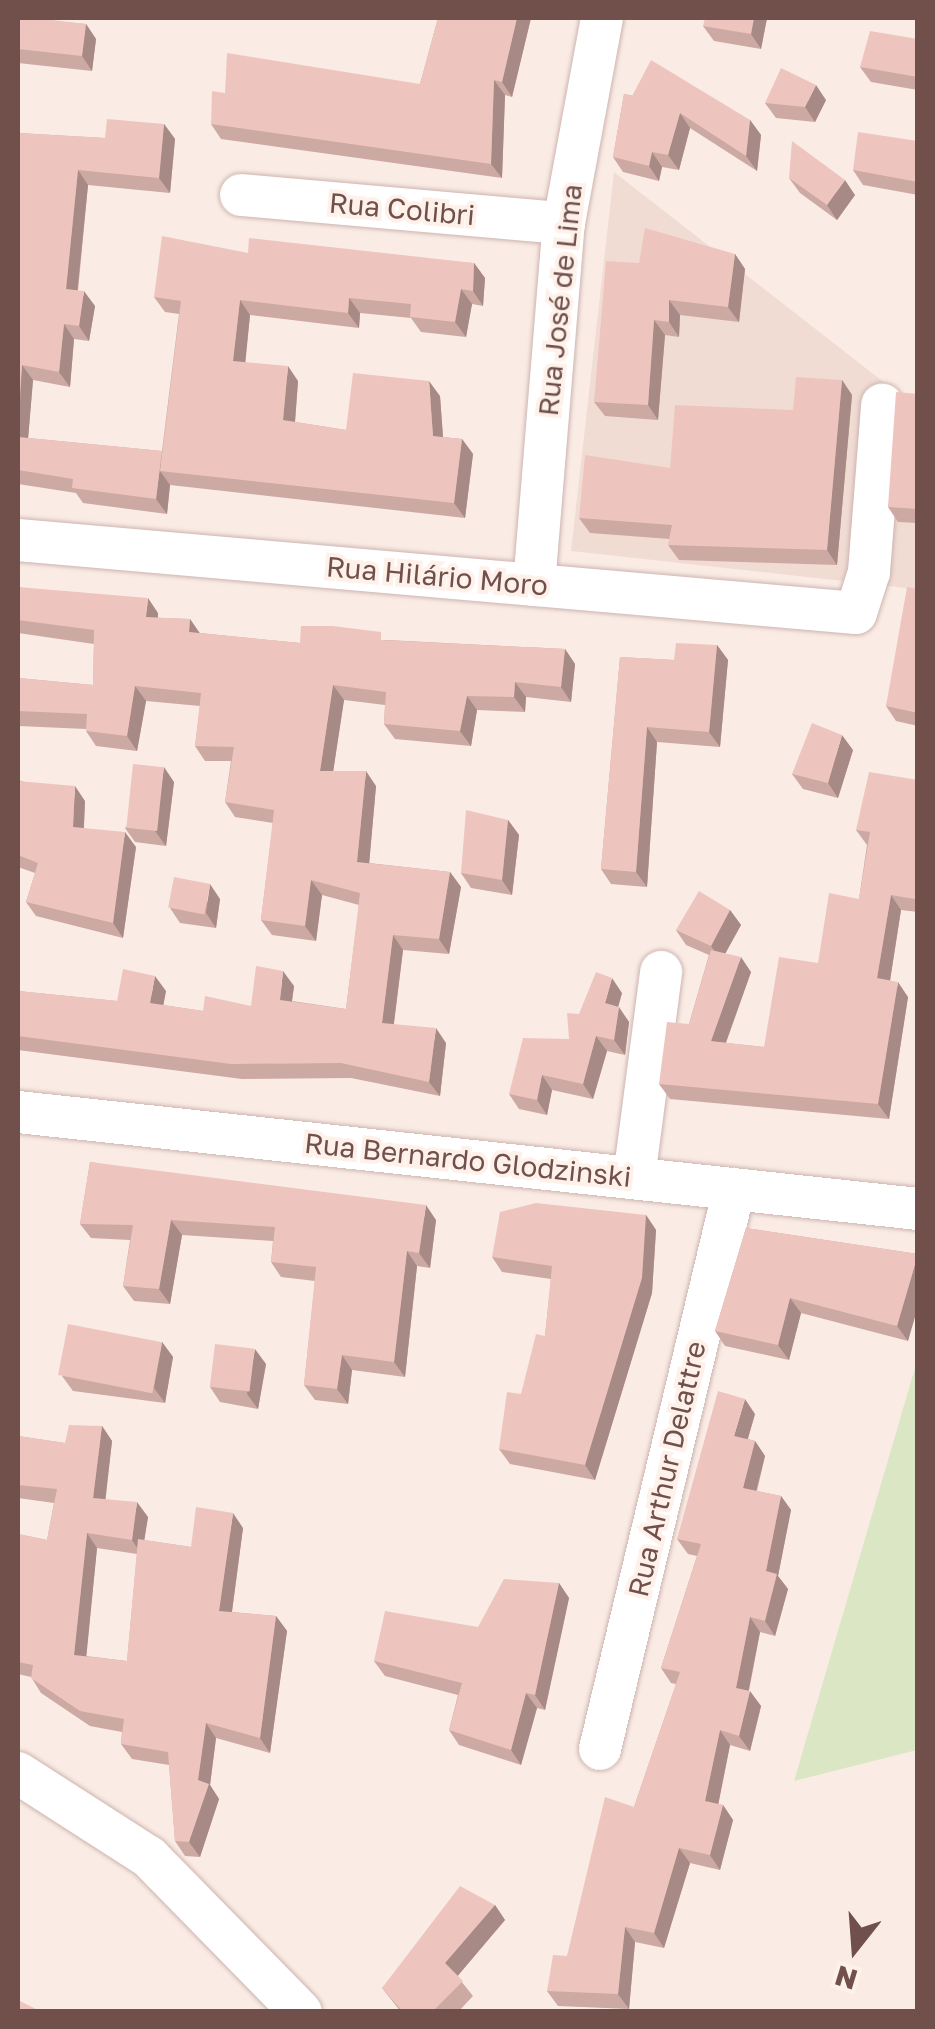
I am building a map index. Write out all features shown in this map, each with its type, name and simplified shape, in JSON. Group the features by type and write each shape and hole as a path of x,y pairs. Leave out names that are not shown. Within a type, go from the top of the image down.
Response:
{"street":[{"name":"Rua José de Lima","path":"534,585 564,223 602,18"},
{"name":"Rua Colibri","path":"241,194 564,223"},
{"name":"Rua Hilário Moro","path":"18,540 856,613 869,572 882,405"},
{"path":"634,1178 660,972"},
{"name":"Rua Bernardo Glodzinski","path":"18,1112 918,1208"},
{"name":"Rua Arthur Delattre","path":"600,1749 734,1189"},
{"path":"18,1774 149,1857 301,2012"}],"shaded area":[{"path":"614,172 917,408 916,589 571,551"}],"green space":[{"path":"917,1361 917,1750 794,1781"}],"building":[{"path":"18,18 86,24 82,56 18,49"},
{"path":"438,18 517,18 502,82 494,80 491,164 211,124 212,91 225,93 227,53 420,84"},
{"path":"705,18 754,18 751,34 703,26"},
{"path":"870,31 918,39 918,77 860,67"},
{"path":"651,60 750,120 746,156 680,113 668,155 652,152 649,166 613,157 624,94 632,96"},
{"path":"781,68 816,85 805,107 765,103"},
{"path":"107,119 164,124 159,178 78,170 66,289 84,291 79,326 64,324 59,372 22,365 18,420 18,133 105,138"},
{"path":"858,132 918,141 918,182 853,170"},
{"path":"792,141 845,180 827,205 789,178"},
{"path":"645,228 735,254 728,307 669,300 669,322 654,320 648,405 594,402 606,261 639,263"},
{"path":"162,236 248,253 249,238 474,263 473,291 461,289 455,322 410,317 411,304 349,298 348,313 240,300 233,361 288,366 283,420 346,430 353,373 429,381 433,436 462,439 454,503 160,471 181,301 154,297"},
{"path":"796,377 842,380 827,550 668,545 672,525 579,518 585,455 670,468 675,405 793,410"},
{"path":"896,392 918,394 918,509 888,507"},
{"path":"18,437 162,451 156,499 72,488 73,479 18,470"},
{"path":"18,587 148,598 146,617 190,619 189,632 300,643 301,626 333,626 381,632 381,640 565,649 561,687 515,682 514,697 467,696 460,731 384,724 386,692 333,685 320,771 366,771 357,862 450,872 439,939 393,935 382,1023 436,1028 429,1082 341,1063 231,1064 18,1036 18,991 117,1001 123,969 155,976 150,1003 203,1011 205,996 251,1006 256,966 283,971 280,1000 346,1009 360,893 311,880 305,926 261,920 274,810 225,802 234,747 195,746 201,693 135,686 127,736 86,731 87,714 18,711 18,678 93,685 94,630 18,620"},
{"path":"907,587 918,589 918,713 886,706"},
{"path":"676,643 717,645 709,732 647,727 636,872 601,869 620,657 674,660"},
{"path":"812,723 842,735 828,783 792,774"},
{"path":"133,764 164,767 157,831 126,828"},
{"path":"869,772 918,780 918,890 915,899 891,895 877,978 898,982 878,1104 659,1084 667,1022 689,1024 711,950 741,957 711,1041 764,1047 779,957 818,963 829,893 859,899 870,832 856,830"},
{"path":"18,781 75,786 73,827 125,832 113,923 26,902 38,863 18,855"},
{"path":"466,810 508,820 502,880 461,873"},
{"path":"174,877 210,884 204,914 168,907"},
{"path":"699,891 730,910 711,946 676,930"},
{"path":"596,972 612,978 605,1003 619,1007 614,1040 596,1036 583,1084 542,1075 537,1100 509,1094 523,1038 569,1039 567,1013 579,1014"},
{"path":"90,1162 426,1205 419,1253 407,1251 394,1362 342,1355 337,1389 304,1385 316,1267 271,1262 275,1227 171,1220 159,1289 123,1286 133,1225 80,1224"},
{"path":"536,1203 646,1215 642,1278 585,1465 499,1449 507,1392 521,1394 536,1334 545,1336 552,1266 492,1257 500,1212"},
{"path":"746,1228 918,1254 897,1326 790,1298 778,1345 715,1331"},
{"path":"68,1324 162,1342 152,1393 58,1375"},
{"path":"215,1344 255,1349 249,1392 210,1387"},
{"path":"718,1391 745,1399 734,1436 755,1441 743,1488 781,1496 766,1571 777,1574 765,1621 750,1617 736,1688 750,1691 739,1736 720,1730 705,1801 723,1805 710,1855 679,1848 654,1933 625,1927 618,1994 547,1991 553,1955 567,1956 605,1797 634,1807 680,1672 661,1668 701,1544 677,1539"},
{"path":"69,1425 102,1426 93,1498 137,1502 132,1540 87,1533 74,1655 127,1661 138,1539 191,1547 196,1507 233,1513 219,1611 276,1616 260,1738 206,1723 198,1780 209,1784 189,1842 175,1841 168,1752 121,1744 124,1719 80,1711 31,1678 33,1665 18,1662 18,1534 47,1540 57,1489 18,1485 18,1436 65,1443"},
{"path":"504,1579 559,1583 535,1695 526,1693 511,1750 449,1730 462,1683 374,1661 385,1611 478,1627"},
{"path":"460,1886 495,1905 445,1963 463,1981 432,2012 403,2012 382,1988"},
{"path":"18,2000 42,2012 18,2012"}]}
